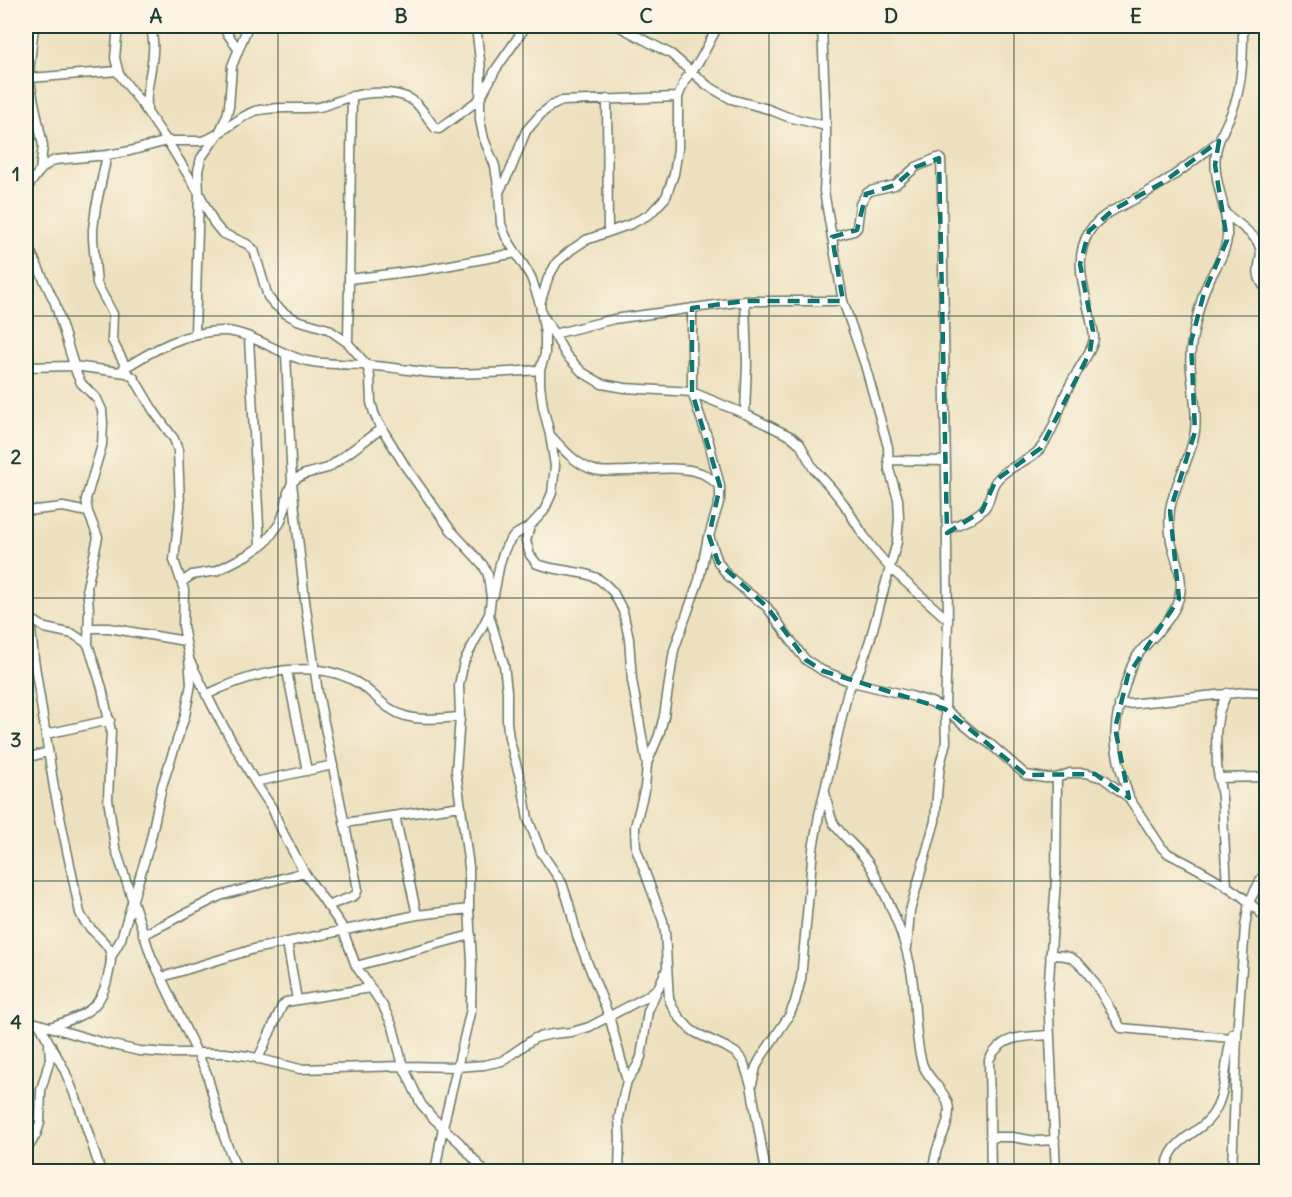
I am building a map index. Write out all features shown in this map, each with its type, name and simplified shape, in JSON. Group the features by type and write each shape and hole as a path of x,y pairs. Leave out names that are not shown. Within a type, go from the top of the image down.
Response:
{"street":[{"path":"34,26 31,40 30,78 43,146 39,171"},
{"path":"118,26 115,58 118,71 167,141 218,229 226,236 248,244 254,250 268,297 274,304 297,320 328,329 348,343 367,365 371,402 382,428 405,466 450,529 483,565 488,575 489,615 504,665 509,738 523,789 528,819 541,852 562,883 578,939 609,1016 627,1081"},
{"path":"147,111 147,89 154,44 150,26"},
{"path":"222,26 238,49"},
{"path":"195,334 198,171 201,158 219,133 228,111 231,71 248,26"},
{"path":"435,1172 443,1127 471,1009 472,962 468,867 456,771 460,674 489,615 506,546 513,537 530,526 544,512 552,493 555,466 543,407 540,370 545,354 543,315 531,277 506,237 501,224 495,166 484,140 480,120 481,69 476,26"},
{"path":"618,26 671,54 708,86 731,99 826,126"},
{"path":"540,304 548,278 557,262 571,250 586,240 631,224 650,214 666,196 674,174 678,148 678,97 685,80 700,60 718,26"},
{"path":"752,1084 756,1067 789,1016 801,979 813,849 825,790 848,691 860,669 870,640 890,568 897,542 899,518 898,499 889,469 888,447 865,365 843,301 824,191 826,126 822,26"},
{"path":"1243,26 1239,91 1219,141 1215,165 1226,214 1227,240 1224,252 1204,293 1191,342 1190,368 1196,404 1195,432 1170,511 1171,538 1181,585 1179,598 1165,625 1137,655 1128,675 1115,728 1122,776 1129,798 1162,848 1227,886 1249,902 1266,919"},
{"path":"26,190 39,171 55,160 130,152 167,141 201,141 211,138 257,111 283,107 321,107 352,96 392,93 405,96 416,103 437,129 480,99 507,51 527,27"},
{"path":"30,78 118,71"},
{"path":"348,343 352,96"},
{"path":"499,193 512,169 526,131 551,106 562,101 678,97"},
{"path":"607,99 608,232"},
{"path":"947,529 982,511 987,505 996,480 1031,458 1041,448 1066,392 1089,352 1094,340 1080,264 1082,249 1089,231 1113,210 1182,170 1219,141"},
{"path":"107,155 93,229 96,278 112,310 112,340 123,369 134,378 177,446 180,505 174,560 182,582 184,596 183,626 191,684 185,716 162,786 150,843 121,939 111,957"},
{"path":"832,237 854,231 857,228 860,204 870,191 896,185 916,167 937,158 941,160 948,620 946,742 940,765 935,821 910,911 907,948"},
{"path":"1226,214 1258,242 1261,252 1258,267 1260,280 1266,289"},
{"path":"26,242 55,303 81,383 97,399 103,414 102,446 86,499 87,512 98,537 87,587 88,644 110,720 108,799 115,847 151,956 207,1074 224,1137 238,1172"},
{"path":"349,279 423,270 516,253"},
{"path":"554,334 614,320 692,308 745,302 843,301"},
{"path":"745,302 747,364 745,414"},
{"path":"647,765 664,716 674,650 699,580 720,499 720,486 709,442 693,392 692,308"},
{"path":"543,315 566,355 582,372 602,384 625,388 693,392 792,437 800,444 813,468 844,504 864,536 890,568 948,620"},
{"path":"26,367 74,366 123,369 151,352 195,334 225,331 237,333 308,361 435,373 540,370"},
{"path":"249,338 260,546"},
{"path":"286,354 292,483 314,669 358,889 354,896 327,906"},
{"path":"182,582 192,575 216,571 260,546 274,533 280,523 288,492 297,478 328,468 382,428"},
{"path":"550,435 584,466 594,470 686,470 701,473 720,486"},
{"path":"888,460 946,461"},
{"path":"26,511 63,507 87,512"},
{"path":"530,526 526,541 530,555 537,564 597,578 613,592 619,601 626,621 632,680 647,765 645,787 634,839 663,921 669,999 679,1017 696,1033 736,1053 744,1061 752,1084 766,1172"},
{"path":"709,536 718,562 727,575 767,607 806,660 823,671 852,682 931,702 945,709 1026,775 1057,778 1078,772 1095,774 1129,798"},
{"path":"26,583 30,618 28,634 54,788 80,913 83,921 106,945 111,957 107,983 92,1009 85,1014 50,1027"},
{"path":"30,618 45,628 73,634 88,644"},
{"path":"88,628 109,628 186,641"},
{"path":"189,658 255,782 272,807 304,872 341,925 356,966 393,1027 403,1066 421,1104 485,1172"},
{"path":"207,694 239,680 274,672 314,669 352,680 392,712 407,717 460,717"},
{"path":"287,671 307,771"},
{"path":"1119,705 1227,693 1266,693"},
{"path":"1227,693 1219,711 1216,732 1227,886"},
{"path":"46,734 110,720"},
{"path":"26,758 48,752"},
{"path":"255,782 333,765"},
{"path":"1218,778 1266,777"},
{"path":"1056,1172 1048,988 1056,880 1057,778"},
{"path":"825,790 832,821 871,866 907,948 919,1050 923,1066 944,1094 949,1107 932,1172"},
{"path":"344,823 461,806"},
{"path":"395,816 417,915"},
{"path":"1232,1172 1238,1022 1245,927 1249,902 1266,870"},
{"path":"143,935 220,896 304,872"},
{"path":"162,977 254,949 417,915 469,909"},
{"path":"356,966 471,935"},
{"path":"287,942 297,1000"},
{"path":"1050,955 1070,957 1080,964 1106,999 1124,1030 1231,1038"},
{"path":"619,1172 619,1118 627,1081 641,1057 648,1011 668,967"},
{"path":"26,1020 139,1051 225,1053 300,1069 457,1067 484,1065 502,1060 535,1038 589,1027 646,997 659,987"},
{"path":"258,1059 282,1006 286,1002 370,988"},
{"path":"1166,1172 1169,1156 1174,1148 1201,1128 1217,1107 1226,1073 1231,1038 1238,1022"},
{"path":"39,1024 64,1069 80,1108 100,1172"},
{"path":"991,1172 988,1060 999,1045 1009,1039 1050,1035"},
{"path":"26,1151 40,1123 41,1090 51,1054 48,1041"},
{"path":"990,1137 1012,1137 1036,1141 1055,1140"}],"highlighted area":[{"path":"1219,141 1215,165 1227,240 1204,293 1191,342 1195,432 1170,511 1179,599 1128,675 1115,728 1129,798 1095,774 1026,775 945,709 823,671 806,660 767,607 718,562 709,536 720,486 692,392 692,308 745,301 843,301 832,237 857,230 866,194 895,185 916,167 939,158 947,533 982,511 996,480 1041,448 1090,352 1093,331 1080,264 1089,231 1113,210 1162,183"}]}
